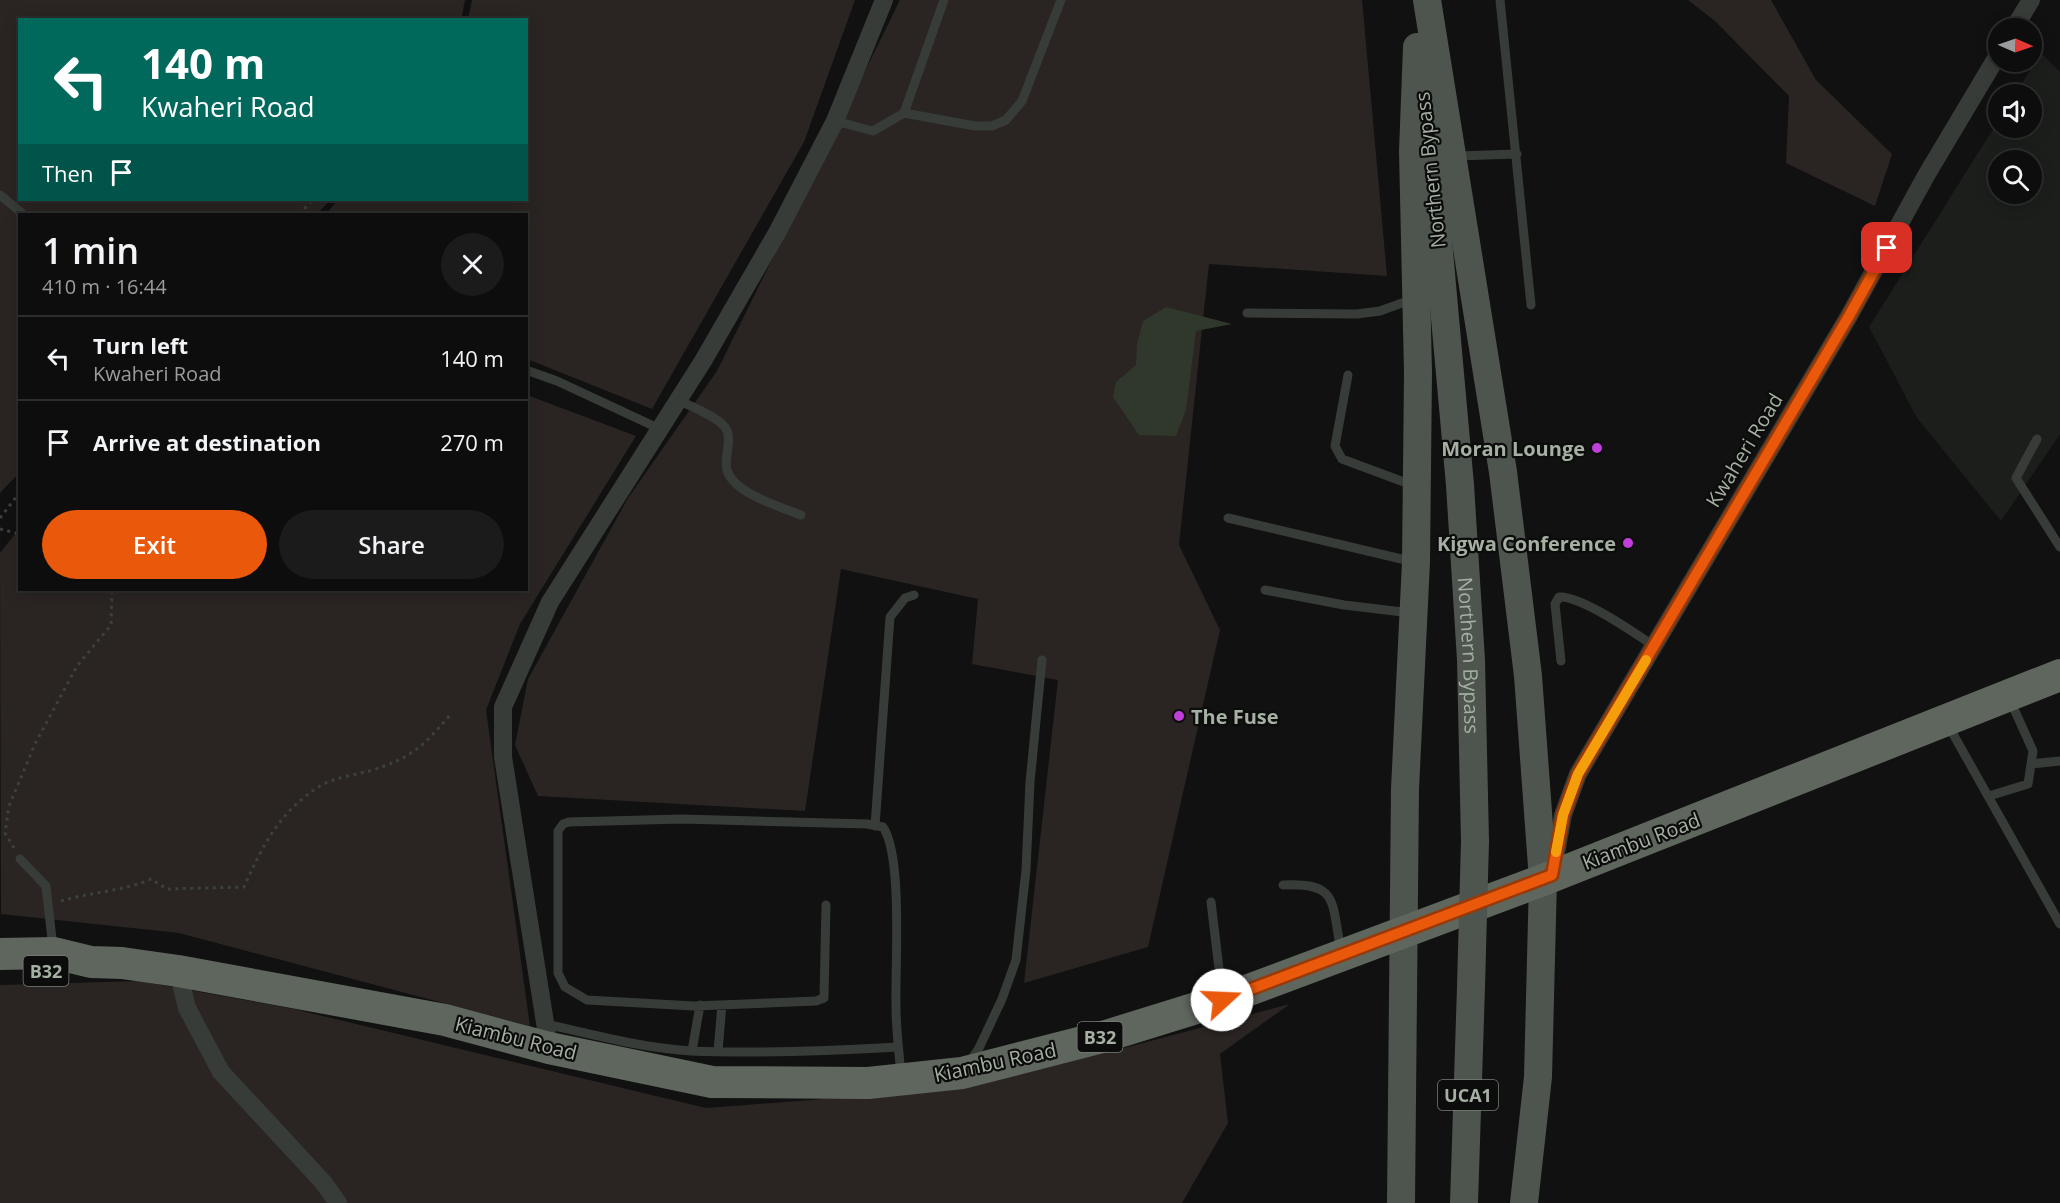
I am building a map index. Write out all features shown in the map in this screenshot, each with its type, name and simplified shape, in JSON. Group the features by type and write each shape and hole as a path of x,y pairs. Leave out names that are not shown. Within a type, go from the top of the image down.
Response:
{"highway":[{"name":"Kiambu Road","path":"0,954 54,953 91,962 122,963 178,971 445,1020 547,1036 712,1082 868,1083 962,1073 1106,1036 1222,1000 1547,878 2060,675"},
{"name":"Kiambu Road","path":"0,971 55,970 91,962"}],"main road":[{"name":"Northern Bypass","path":"1412,0 1460,485 1471,660 1476,840 1464,1203"},
{"path":"1427,0 1454,156 1506,495 1528,676 1547,878 1538,1077 1524,1203"},
{"path":"1401,1203 1406,932 1405,789 1416,562 1418,373 1413,151 1417,47"}],"street":[{"path":"547,1036 503,757 503,706 550,602 678,400 778,231 835,121 884,0"},
{"path":"2020,18 2031,0"},
{"name":"Kwaheri Road","path":"1547,878 1563,815 1578,774 1849,316 1927,174 1988,72"},
{"path":"178,971 187,1008 222,1072 323,1182 338,1203"}],"lane":[{"path":"835,121 873,131 904,113 944,0"},
{"path":"904,113 975,126 992,126 1006,120 1022,101 1061,0"},
{"path":"1500,0 1531,305"},
{"path":"1454,156 1517,154"},
{"path":"0,195 22,213"},
{"path":"1247,313 1357,314 1380,311 1415,299"},
{"path":"528,371 557,381 660,429"},
{"path":"1348,375 1335,446 1337,454 1342,459 1417,486"},
{"path":"678,400 724,425 728,434 727,470 733,480 746,492 801,515"},
{"path":"2037,439 2016,478 2060,547"},
{"path":"1228,518 1416,562"},
{"path":"1265,590 1344,605 1414,614"},
{"path":"875,826 890,617 905,598 914,595"},
{"path":"1561,661 1555,604 1559,597 1570,598 1615,620 1654,646"},
{"path":"962,1073 984,1038 1002,999 1016,960 1026,870 1030,782 1042,660"},
{"path":"1989,796 2028,783 2033,752 2008,696"},
{"path":"1946,720 2060,924"},
{"path":"2031,764 2060,760"},
{"path":"826,905 824,999 722,1005 587,1000 565,987 558,973 558,831 563,824 682,819 883,827 889,836 894,860 898,1047 902,1080"},
{"path":"20,859 46,886 54,953"},
{"path":"1283,885 1319,886 1329,895 1343,955"},
{"path":"1211,902 1222,1000"},
{"path":"692,1051 700,1005"},
{"path":"718,1051 722,1005"},
{"path":"547,1036 692,1051 804,1053 898,1047"}],"path":[{"path":"300,213 312,201"},
{"path":"0,518 18,495"},
{"path":"0,529 18,534"},
{"path":"20,859 5,833 9,806 35,744 77,666 111,625 112,591"},
{"path":"47,904 106,889 134,887 151,879 167,889 244,887 265,840 293,807 322,785 401,760 422,747 450,715"}],"shaded area":[{"path":"0,0 465,0 461,18 18,18 18,201 329,201 318,213 18,213 18,474 0,493"},
{"path":"472,0 855,0 804,142 652,409 528,359 528,213 327,213 337,201 528,201 528,18 468,18"},
{"path":"900,0 1362,0 1387,276 1209,264 1179,545 1220,630 1148,947 1024,983 1058,680 972,664 978,599 841,569 805,811 538,796 515,745 528,679 628,498 717,371"},
{"path":"1688,0 1771,0 1816,80 1892,154 1875,206 1786,163 1789,96 1715,21"},
{"path":"2042,54 2060,72 2060,434 2001,521 1917,418 1869,327 1988,137 2042,138 2042,84 2021,84 2029,72 2042,72"},
{"path":"1166,307 1232,324 1196,331 1186,410 1176,436 1139,435 1113,397 1116,382 1136,365 1137,345 1143,321"},
{"path":"528,395 636,436 520,624 486,710 530,1026 179,933 1,914 0,553 18,530 18,591 528,591"},
{"path":"140,981 294,1009 706,1108 836,1098 1124,1048 1290,1004 1220,1054 1228,1123 1182,1203 0,1203 0,985"}],"slow traffic":[{"path":"1556,852 1563,815 1578,774 1646,660"}],"place":[{"name":"Moran Lounge","path":"1597,448"},
{"name":"Kigwa Conference","path":"1628,543"},
{"name":"The Fuse","path":"1179,716"}],"route":[{"path":"1222,1000 1552,875 1563,815 1578,774 1887,248"}]}
